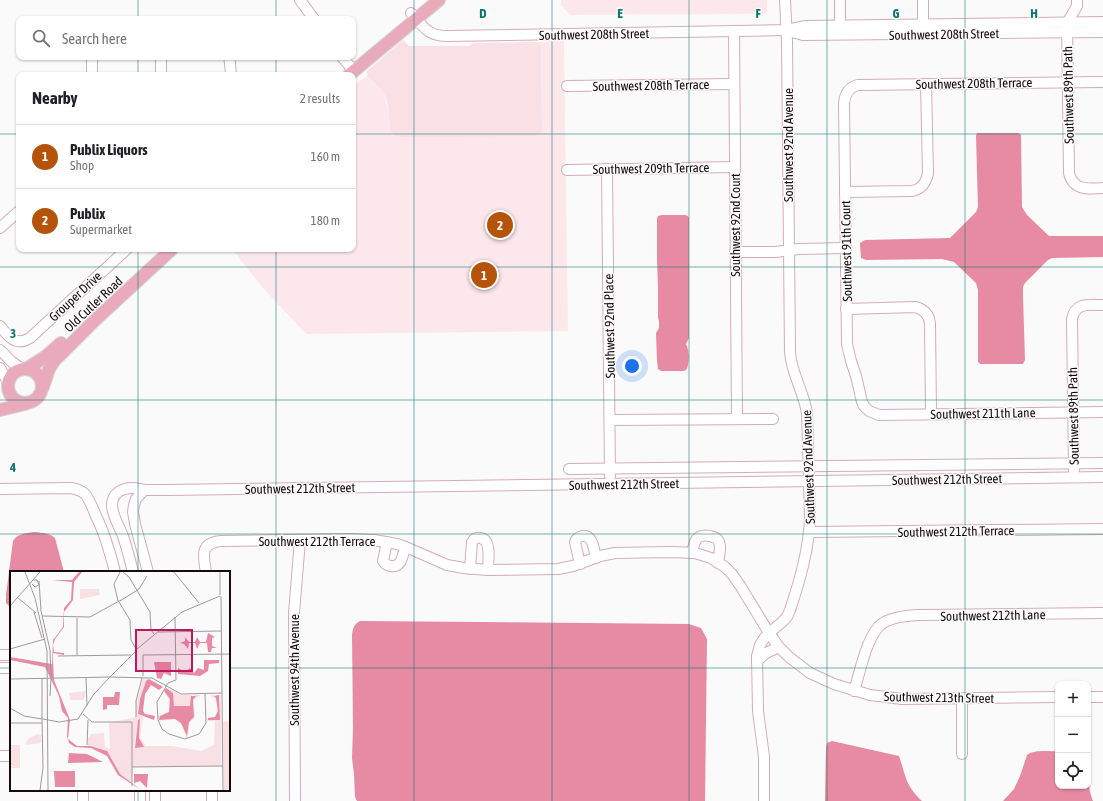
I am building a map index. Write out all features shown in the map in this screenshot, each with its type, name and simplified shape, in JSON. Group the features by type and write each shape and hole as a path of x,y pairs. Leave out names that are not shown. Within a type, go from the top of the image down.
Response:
{"main road":[{"path":"414,16 426,0"},
{"path":"349,67 414,16 439,0"},
{"name":"Old Cutler Road","path":"24,369 49,354 158,252"},
{"name":"Old Cutler Road","path":"43,387 49,369 54,361 95,320 169,252"},
{"path":"0,397 13,374 24,369 32,370 38,374 43,387 37,399 32,402 7,407 0,410"},
{"path":"8,384 9,393 13,398 18,402 25,404"}],"street":[{"path":"300,0 312,16"},
{"name":"Southwest 92nd Avenue","path":"764,801 764,757 758,711 757,661 760,645 764,637 787,617 790,610 804,562 810,532 810,466 807,413 790,355 785,0"},
{"path":"840,0 840,25"},
{"path":"923,0 923,29"},
{"path":"1077,3 1086,23"},
{"path":"1067,27 1077,3"},
{"name":"Southwest 208th Street","path":"414,16 431,33 442,36 786,30 806,26 840,25 923,29"},
{"name":"Southwest 208th Street","path":"1067,27 1086,23 1103,22"},
{"name":"Southwest 208th Street","path":"786,30 803,35 923,29 1067,27 1103,32"},
{"name":"Southwest 89th Path","path":"1067,27 1070,178 1076,185 1085,189 1103,188"},
{"name":"Southwest 92nd Court","path":"734,31 737,419"},
{"path":"92,60 92,72"},
{"path":"160,60 161,72"},
{"path":"230,60 231,72"},
{"name":"Southwest 208th Terrace","path":"848,91 852,87 858,85 1103,82"},
{"name":"Southwest 208th Terrace","path":"567,86 734,84"},
{"path":"845,192 908,192 915,191 925,184 928,173 926,84"},
{"name":"Southwest 91th Court","path":"848,91 844,98 847,344 862,402 866,408"},
{"name":"Southwest 209th Terrace","path":"567,170 735,167"},
{"name":"Southwest 92nd Place","path":"607,169 610,484"},
{"path":"0,228 16,214"},
{"path":"735,252 775,252 799,249 846,248"},
{"name":"Grouper Drive","path":"0,326 13,340 22,342 26,341 124,252"},
{"name":"Southwest 89th Path","path":"1074,478 1073,314 1077,308 1086,305 1103,305"},
{"path":"846,309 914,307 920,308 926,313 929,317 930,323 931,414"},
{"path":"0,350 12,362 24,369"},
{"path":"0,368 8,384"},
{"name":"Southwest 211th Lane","path":"866,408 870,412 879,414 1103,412"},
{"path":"610,420 773,419"},
{"name":"Southwest 212th Street","path":"569,469 1103,463"},
{"name":"Southwest 212th Street","path":"133,571 127,548 113,514 112,502 117,493 122,489 138,488 144,490 1103,477"},
{"path":"0,489 71,488 84,493 92,505 103,530 110,550 115,571"},
{"path":"144,490 136,499 133,508 135,524 148,571"},
{"name":"Southwest 212th Terrace","path":"810,532 1103,529"},
{"path":"692,553 697,538 706,535 712,536 719,542 720,552 718,563"},
{"path":"580,564 575,542 579,537 587,536 590,538 596,558"},
{"path":"470,569 472,542 476,538 480,538 484,539 488,545 488,570"},
{"name":"Southwest 212th Terrace","path":"206,571 204,552 206,548 212,542 221,541 364,539 387,542 405,547 438,562 456,567 488,570 558,569 580,564 607,554 624,552 692,553 704,555 725,567 737,580 769,633"},
{"name":"Southwest 94th Avenue","path":"295,801 294,613 300,540"},
{"path":"387,542 384,561 387,566 398,566 405,547"},
{"name":"Southwest 212th Lane","path":"854,691 863,658 870,640 876,629 884,622 901,617 912,616 1103,613"},
{"name":"Southwest 213th Street","path":"769,633 779,646 797,664 810,673 854,691 880,697 897,699 1055,697"},
{"path":"757,661 766,653 779,646"},
{"path":"0,656 10,655"},
{"path":"1091,697 1103,697"},
{"path":"962,699 962,754"}],"shaded area":[{"path":"561,0 767,0 767,14 570,15 561,5"},
{"path":"403,40 409,46 469,46 473,43 538,42 541,46 542,131 535,136 399,137 395,135 392,133 390,128 389,110 385,96 367,76 368,74 366,72"},
{"path":"564,41 568,331 306,334 262,287 234,252 356,252 356,84 367,76 383,92 388,108 390,130 394,135 538,135 542,131 542,127 541,46 538,42"},
{"path":"977,133 1018,133 1021,135 1022,207 1027,215 1049,236 1103,236 1103,257 1052,258 1048,260 1025,283 1023,287 1023,296 1025,360 1023,364 980,364 978,362 978,290 976,283 954,262 942,259 866,260 861,258 860,243 865,240 950,238 976,212 978,207"},
{"path":"685,215 689,218 689,338 686,344 689,356 687,369 684,371 661,371 658,369 656,333 659,328 657,218 658,216"},
{"path":"26,533 43,533 55,538 64,571 10,571 10,607 6,603 6,595 13,541 15,538"},
{"path":"360,621 689,624 701,628 707,639 705,801 357,801 355,797 352,758 352,635 354,626"},
{"path":"832,741 899,756 909,785 922,801 825,801 826,747 827,743"},
{"path":"1038,751 1055,751 1055,789 1090,789 1093,801 1003,801 1014,789 1027,755"}],"place":[{"name":"Publix","path":"500,225"},
{"name":"Publix Liquors","path":"484,275"}]}
